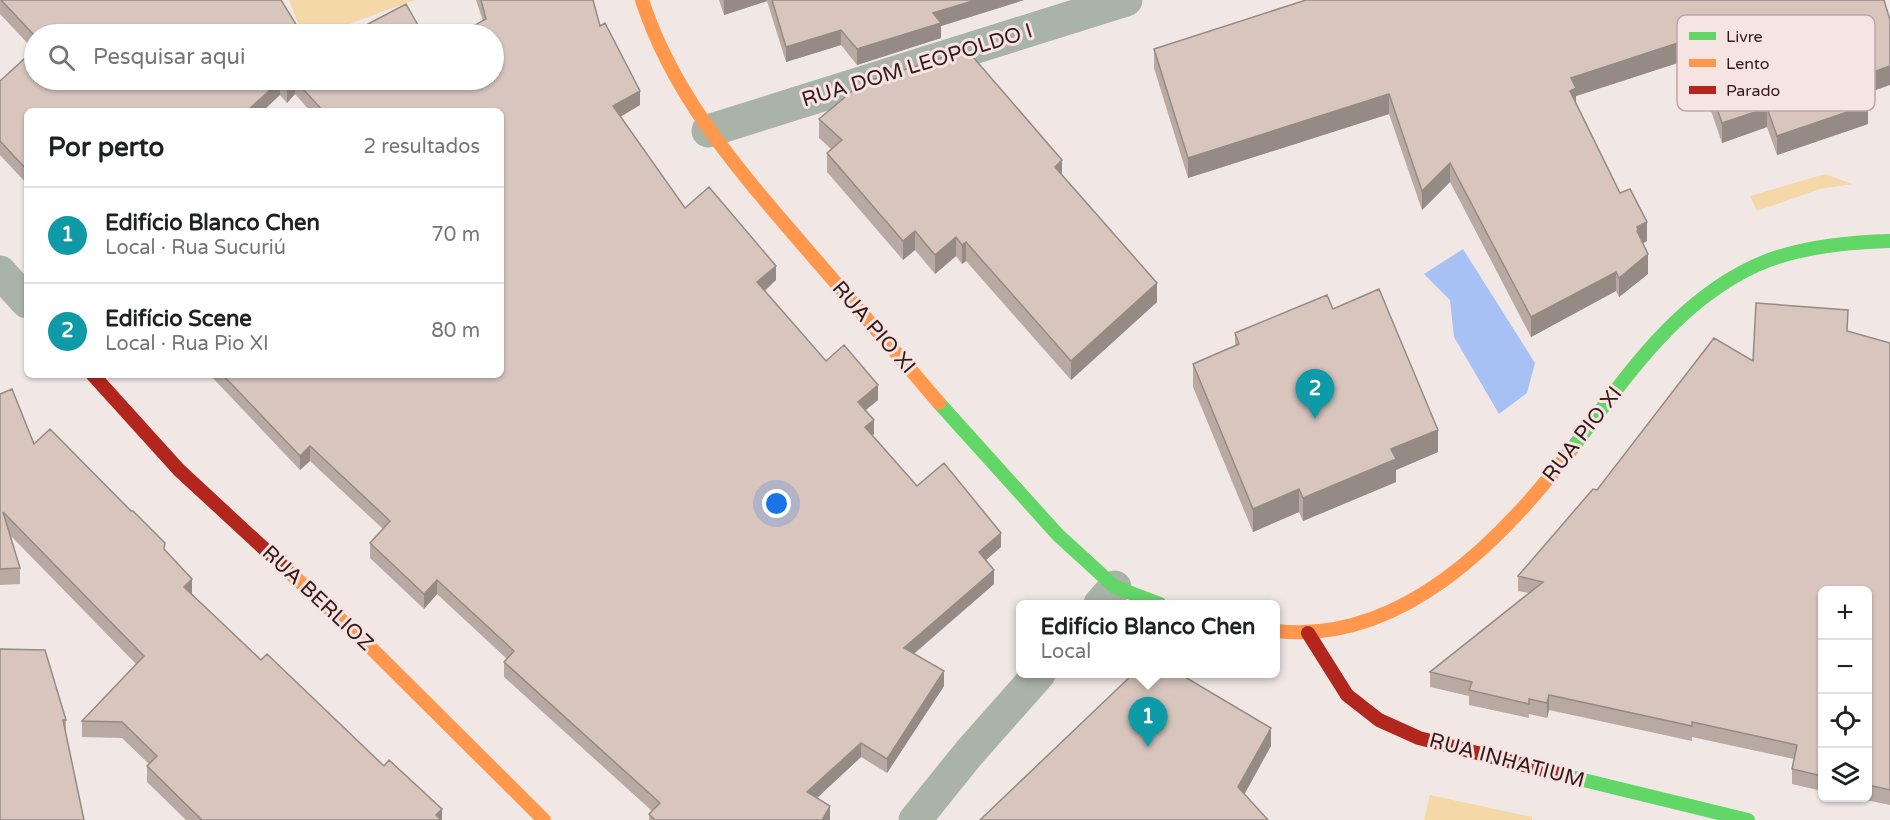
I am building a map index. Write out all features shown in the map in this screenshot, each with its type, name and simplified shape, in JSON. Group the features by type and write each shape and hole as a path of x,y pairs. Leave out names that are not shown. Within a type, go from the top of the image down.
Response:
{"street":[{"name":"RUA PIO XI","path":"642,0 677,83 708,131 749,183 1108,596 1134,600"},
{"name":"RUA DOM LEOPOLDO I","path":"708,131 1126,0"},
{"name":"RUA PIO XI","path":"1280,632 1308,633 1347,625 1388,611 1424,594 1471,561 1528,501 1570,452 1619,384 1648,350 1694,306 1732,278 1772,259 1811,249 1860,241 1890,241"},
{"path":"0,272 24,299"},
{"name":"RUA BERLIOZ","path":"96,378 179,470 363,640 544,820"},
{"name":"RUA INHATIUM","path":"1308,633 1347,695 1379,720 1419,738 1748,820"},
{"path":"915,820 969,753 1035,678"}],"shaded area":[{"path":"289,0 415,0 349,24 298,24"},
{"path":"1825,174 1853,184 1820,189 1757,211 1750,196"},
{"path":"1430,795 1532,817 1532,820 1424,820"}],"water":[{"path":"1463,249 1535,363 1527,393 1499,414 1454,337 1450,300 1424,274"}],"building":[{"path":"1,0 281,0 296,24 24,24"},
{"path":"481,0 593,0 600,26 605,23 640,91 613,106 685,208 709,187 776,266 757,282 826,361 844,345 878,385 858,402 874,420 865,427 917,486 944,463 1001,533 979,552 994,570 904,648 944,671 887,759 861,743 807,792 830,806 822,820 655,820 649,814 660,803 504,662 514,651 437,580 424,594 370,543 390,521 310,446 300,456 226,378 504,378 504,108 320,108 304,90 504,90 504,24 477,24 486,19"},
{"path":"772,0 976,0 933,13 941,23 857,49 841,30 786,47"},
{"path":"1306,0 1884,0 1890,20 1890,66 1875,71 1875,15 1677,15 1677,43 1571,78 1576,88 1570,91 1620,193 1630,189 1647,222 1637,227 1637,231 1648,254 1619,278 1616,272 1531,317 1450,163 1422,191 1389,94 1188,158 1154,49"},
{"path":"406,4 417,24 368,24"},
{"path":"967,50 1062,160 1055,167 1157,283 1071,361 966,242 962,245 956,237 935,255 915,231 903,241 827,153 842,140 819,119 862,83"},
{"path":"24,59 24,90 270,90 250,108 24,108 24,167 0,141 0,81"},
{"path":"1718,111 1758,111 1722,123"},
{"path":"1768,111 1850,111 1777,136"},
{"path":"1379,289 1438,430 1391,449 1396,459 1303,498 1299,489 1253,509 1193,364 1239,344 1235,333 1327,295 1333,309"},
{"path":"1756,303 1848,310 1847,331 1890,343 1890,790 1872,786 1872,586 1818,586 1818,775 1792,769 1797,745 1692,722 1692,726 1549,695 1547,703 1529,699 1529,704 1469,690 1472,682 1430,672 1543,582 1518,576 1593,489 1597,490 1714,338 1753,361"},
{"path":"12,389 34,444 50,429 165,543 164,549 192,579 184,587 261,660 267,654 384,766 389,760 442,809 436,815 441,820 202,820 147,766 157,756 122,722 82,721 144,656 3,512 20,568 0,569 0,394"},
{"path":"0,649 45,650 66,720 63,720 84,820 0,820"},
{"path":"1129,678 1187,678 1271,728 1238,787 1268,820 980,820"}],"traffic: fast":[{"path":"1571,450 1657,340 1708,294 1737,275 1784,255 1859,242 1890,241"},
{"path":"939,403 1058,535 1115,587 1149,600"},
{"path":"1567,776 1748,820"}],"traffic: slow":[{"path":"642,0 671,68 689,100 710,130 755,188 939,403"},
{"path":"1280,631 1322,631 1365,621 1406,604 1444,580 1480,551 1544,484 1571,450"},
{"path":"286,569 363,640 544,820"}],"traffic: jam":[{"path":"96,378 179,470 286,569"},
{"path":"1308,633 1347,695 1379,720 1419,738 1567,776"}],"place":[{"name":"Edifício Scene","path":"1315,419"},
{"name":"Edifício Blanco Chen","path":"1148,747"}]}
